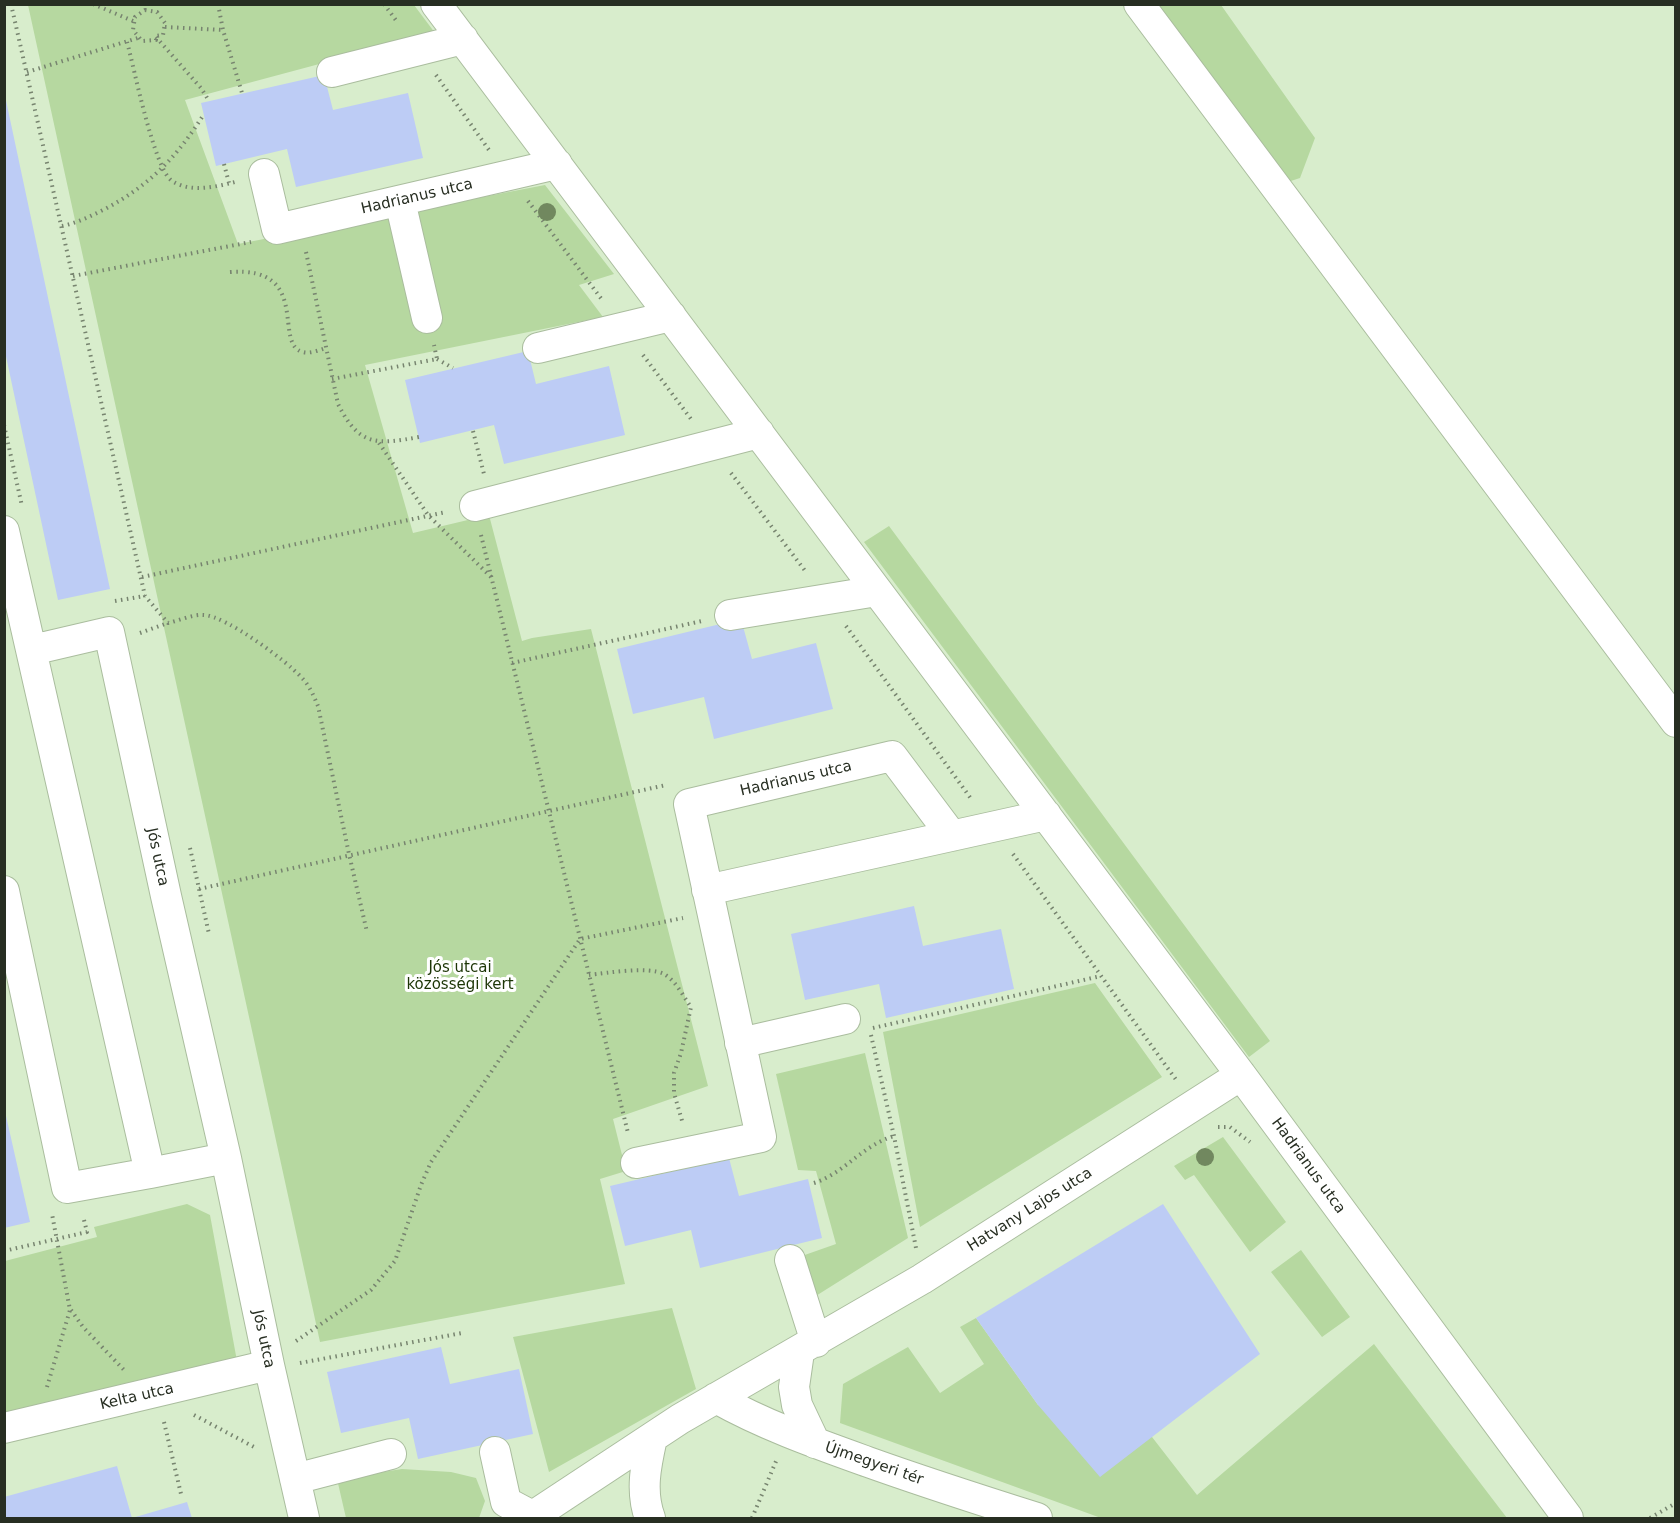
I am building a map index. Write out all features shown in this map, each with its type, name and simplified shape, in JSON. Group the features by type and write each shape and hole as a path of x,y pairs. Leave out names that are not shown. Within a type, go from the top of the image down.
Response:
{"street":[{"name":"Hadrianus utca","path":"436,4 1241,1075 1568,1518"},
{"path":"1139,4 1676,722"},
{"path":"332,72 463,39"},
{"name":"Hadrianus utca","path":"278,232 557,164"},
{"path":"264,174 278,232"},
{"path":"399,201 427,318"},
{"path":"538,348 671,316"},
{"path":"483,504 759,433"},
{"path":"4,531 150,1173"},
{"path":"730,615 878,591"},
{"name":"Jós utca","path":"32,650 109,632 304,1518"},
{"name":"Hadrianus utca","path":"636,1163 761,1137 689,804 892,756 952,836"},
{"path":"707,890 1046,815"},
{"path":"4,891 67,1188 226,1158"},
{"path":"740,1043 845,1019"},
{"name":"Hatvany Lajos utca","path":"533,1518 652,1438 716,1398 922,1279 1241,1075"},
{"path":"790,1260 807,1347 794,1387 797,1405 815,1443"},
{"name":"Kelta utca","path":"4,1428 269,1365"},
{"name":"Újmegyeri tér","path":"716,1398 750,1417 815,1443 942,1488 1037,1518"},
{"path":"650,1518 647,1510 644,1477 652,1438"},
{"path":"495,1452 506,1502 533,1518"},
{"path":"295,1479 391,1454"}],"path":[{"path":"11,4 145,596 168,623 204,615 220,620 263,646 302,677 318,706 367,932"},
{"path":"93,4 133,21"},
{"path":"218,4 223,30 242,93"},
{"path":"384,4 508,175 827,599 1194,1105 1212,1127 1230,1127 1252,1144"},
{"path":"154,10 164,18 163,35 156,36 156,40 152,42 142,41 133,30 133,21 141,11 154,10"},
{"path":"165,27 223,30"},
{"path":"156,36 201,88 209,101"},
{"path":"27,72 138,38"},
{"path":"128,42 162,168 173,181 186,186 206,188 264,174"},
{"path":"62,226 91,216 145,185 179,151 204,114"},
{"path":"224,164 229,184"},
{"path":"73,276 278,232 326,348 338,404 346,419 357,432 379,442 419,437"},
{"path":"230,272 248,271 272,280 280,289 288,306 289,338 296,349 308,353 326,348"},
{"path":"427,318 437,359"},
{"path":"332,379 437,359 453,368"},
{"path":"473,430 492,578 636,1163"},
{"path":"379,442 428,515 492,578"},
{"path":"142,577 483,504"},
{"path":"512,663 730,615"},
{"path":"166,896 673,783"},
{"path":"269,1365 296,1341 371,1290 395,1261 421,1185 432,1162 580,939"},
{"path":"589,975 638,970 663,974 677,986 691,1007 674,1073 674,1093 689,1151"},
{"path":"922,1279 894,1136 869,1029 1101,976"},
{"path":"814,1183 829,1178 878,1141 894,1136"},
{"path":"4,1251 87,1232 82,1216 93,1213"},
{"path":"37,1420 70,1310 58,1239"},
{"path":"269,1365 300,1363 462,1333"},
{"path":"163,1417 181,1494"},
{"path":"752,1518 779,1455"},
{"path":"1650,1518 1676,1503"}],"green space":[{"name":"Jós utcai közösségi kert","path":"28,5 414,5 435,33 185,100 238,244 545,185 614,274 579,285 603,317 365,365 413,533 489,515 522,641 591,629 708,1086 613,1119 626,1171 600,1179 625,1284 320,1342"},
{"path":"1129,5 1221,5 1315,138 1300,178 1263,190"},
{"path":"889,526 1270,1041 1249,1057 864,542"},
{"path":"1095,983 1162,1077 920,1227 883,1032"},
{"path":"865,1053 908,1238 811,1299 799,1257 836,1244 816,1171 798,1170 776,1074"},
{"path":"1223,1137 1286,1222 1250,1252 1194,1175 1185,1180 1174,1166"},
{"path":"187,1204 210,1215 237,1361 5,1415 5,1261 97,1237 94,1227"},
{"path":"1301,1250 1350,1317 1322,1337 1271,1272"},
{"path":"672,1308 696,1389 549,1472 513,1337"},
{"path":"976,1318 1038,1405 1152,1437 1197,1495 1374,1344 1507,1518 1101,1518 840,1423 843,1384 908,1347 940,1393 984,1364 960,1327"},
{"path":"402,1469 451,1472 476,1478 485,1501 479,1518 346,1518 337,1479"}],"building":[{"path":"324,75 333,110 408,93 423,158 296,187 287,149 216,166 201,103"},
{"path":"4,91 110,589 58,600 4,347"},
{"path":"528,351 536,384 609,366 625,435 504,464 494,425 420,443 405,380"},
{"path":"741,619 752,659 816,643 833,709 714,739 704,697 633,714 617,649"},
{"path":"914,906 923,946 1001,929 1014,989 886,1018 879,984 805,1000 791,934"},
{"path":"4,1107 30,1222 4,1228"},
{"path":"729,1158 739,1196 808,1179 822,1238 700,1268 691,1230 625,1246 610,1186"},
{"path":"1163,1204 1260,1354 1100,1477 1038,1405 976,1318"},
{"path":"441,1347 450,1384 519,1369 533,1434 418,1459 409,1418 341,1433 327,1372"},
{"path":"117,1466 132,1518 4,1518 4,1497"},
{"path":"187,1502 192,1518 132,1518"}]}
